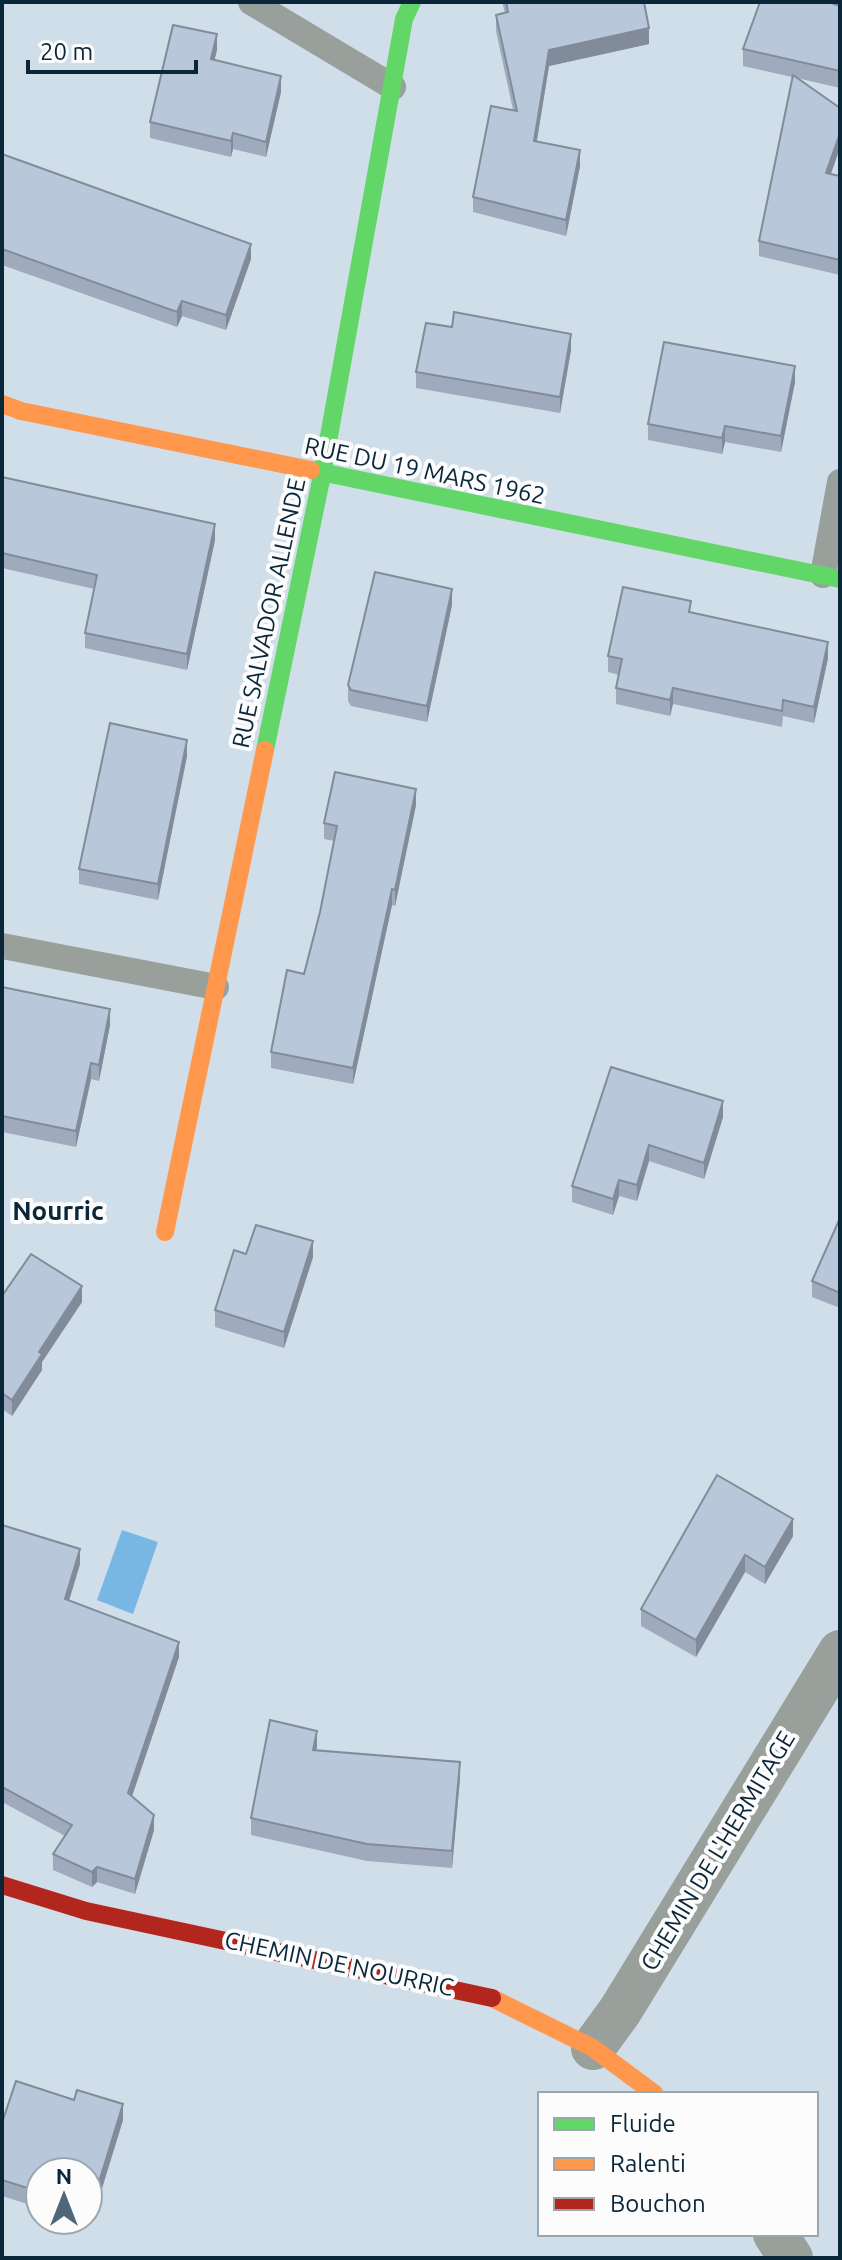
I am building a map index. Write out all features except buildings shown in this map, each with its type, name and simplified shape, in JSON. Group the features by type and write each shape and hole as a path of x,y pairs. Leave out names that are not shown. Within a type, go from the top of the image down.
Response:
{"street":[{"name":"RUE SALVADOR ALLENDE","path":"165,1232 322,475 404,19 412,2"},
{"name":"RUE DU 19 MARS 1962","path":"2,404 21,411 322,475 832,577"},
{"name":"CHEMIN DE L'HERMITAGE","path":"593,2048 620,2011 840,1652"},
{"name":"CHEMIN DE NOURRIC","path":"2,1885 86,1911 487,1996 593,2048 652,2092"},
{"path":"776,2236 791,2258"}],"lane":[{"path":"251,2 393,87"},
{"path":"832,577 840,482"},
{"path":"2,946 216,987"}],"water":[{"path":"122,1530 158,1542 133,1614 97,1600"}],"traffic: fast":[{"path":"265,750 322,475 404,19 412,2"},
{"path":"311,470 840,579"}],"traffic: slow":[{"path":"2,404 21,411 311,470"},
{"path":"165,1232 265,750"},
{"path":"492,1998 593,2048 652,2092"}],"traffic: jam":[{"path":"2,1885 86,1911 492,1998"}],"district":[{"name":"Nourric","path":"58,1211"}]}
